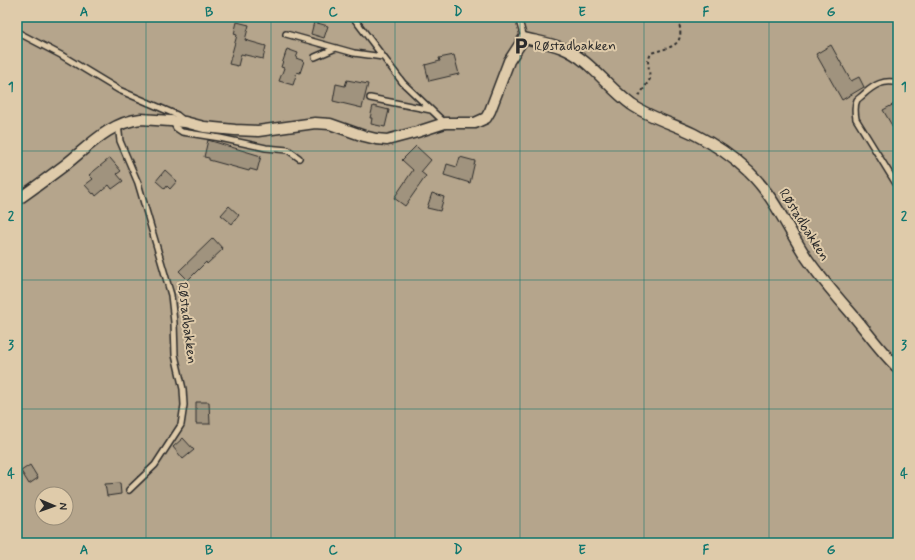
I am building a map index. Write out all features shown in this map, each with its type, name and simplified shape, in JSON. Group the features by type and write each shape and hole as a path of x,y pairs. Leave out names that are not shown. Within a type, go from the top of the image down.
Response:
{"street":[{"name":"Røstadbakken","path":"524,38 568,51 586,62 616,92 632,105 648,114 694,134 734,158 750,173 773,200 805,256 819,275 872,340 898,368"},
{"path":"17,200 52,175 104,133 118,124 134,119 141,118 185,122 218,129 258,131 299,124 330,124 364,136 388,140 445,123 475,123 486,118 509,60 524,38"}],"lane":[{"path":"353,17 383,57 418,98 445,123"},
{"path":"518,17 524,38"},
{"path":"17,32 61,55 119,90 176,115 185,122"},
{"path":"286,34 354,53 383,57"},
{"path":"315,58 336,48"},
{"path":"898,83 886,81 880,82 857,100 854,111 856,119 898,187"},
{"path":"370,98 432,110"},
{"path":"173,122 176,128 187,134 220,138 266,148 288,150 299,158"},
{"name":"Røstadbakken","path":"118,124 120,141 138,183 171,295 174,311 175,355 183,389 184,405 181,425 155,465 129,490"}],"path":[{"path":"632,105 650,79 648,61 651,53 674,46 679,40 681,31 679,22 671,17"}],"shaded area":[{"path":"17,17 898,17 898,543 17,543"}],"building":[{"path":"237,22 249,25 245,40 266,46 263,59 241,54 238,66 229,64 237,35 234,34"},
{"path":"314,22 328,26 324,38 311,34"},
{"path":"831,45 851,81 859,77 864,87 842,100 816,54"},
{"path":"287,49 298,53 296,58 304,61 300,73 297,72 293,85 279,81 284,68 281,67"},
{"path":"454,55 459,74 429,81 425,65 440,61 439,58"},
{"path":"347,80 368,84 362,108 333,101 336,84 345,86"},
{"path":"898,102 898,136 883,110"},
{"path":"373,106 389,110 385,127 371,124 372,118 370,118"},
{"path":"208,140 261,156 257,171 250,169 249,171 209,160 209,158 204,157"},
{"path":"416,146 431,160 421,172 426,176 405,206 394,198 413,170 402,160"},
{"path":"460,157 475,161 470,183 444,175 447,164 457,167"},
{"path":"110,158 121,171 117,174 123,181 112,189 109,185 96,196 85,185 93,179 89,175"},
{"path":"165,170 177,181 170,189 167,186 165,189 156,181"},
{"path":"432,193 444,197 440,211 427,208"},
{"path":"229,206 239,215 232,224 221,215"},
{"path":"213,238 223,249 207,264 206,262 188,280 179,271"},
{"path":"196,402 209,402 210,424 196,424"},
{"path":"183,438 194,450 183,459 173,447"},
{"path":"30,465 38,478 29,484 21,471"},
{"path":"120,483 121,494 107,496 105,484"}],"place":[{"name":"Røstadbakken","path":"521,46"}]}
